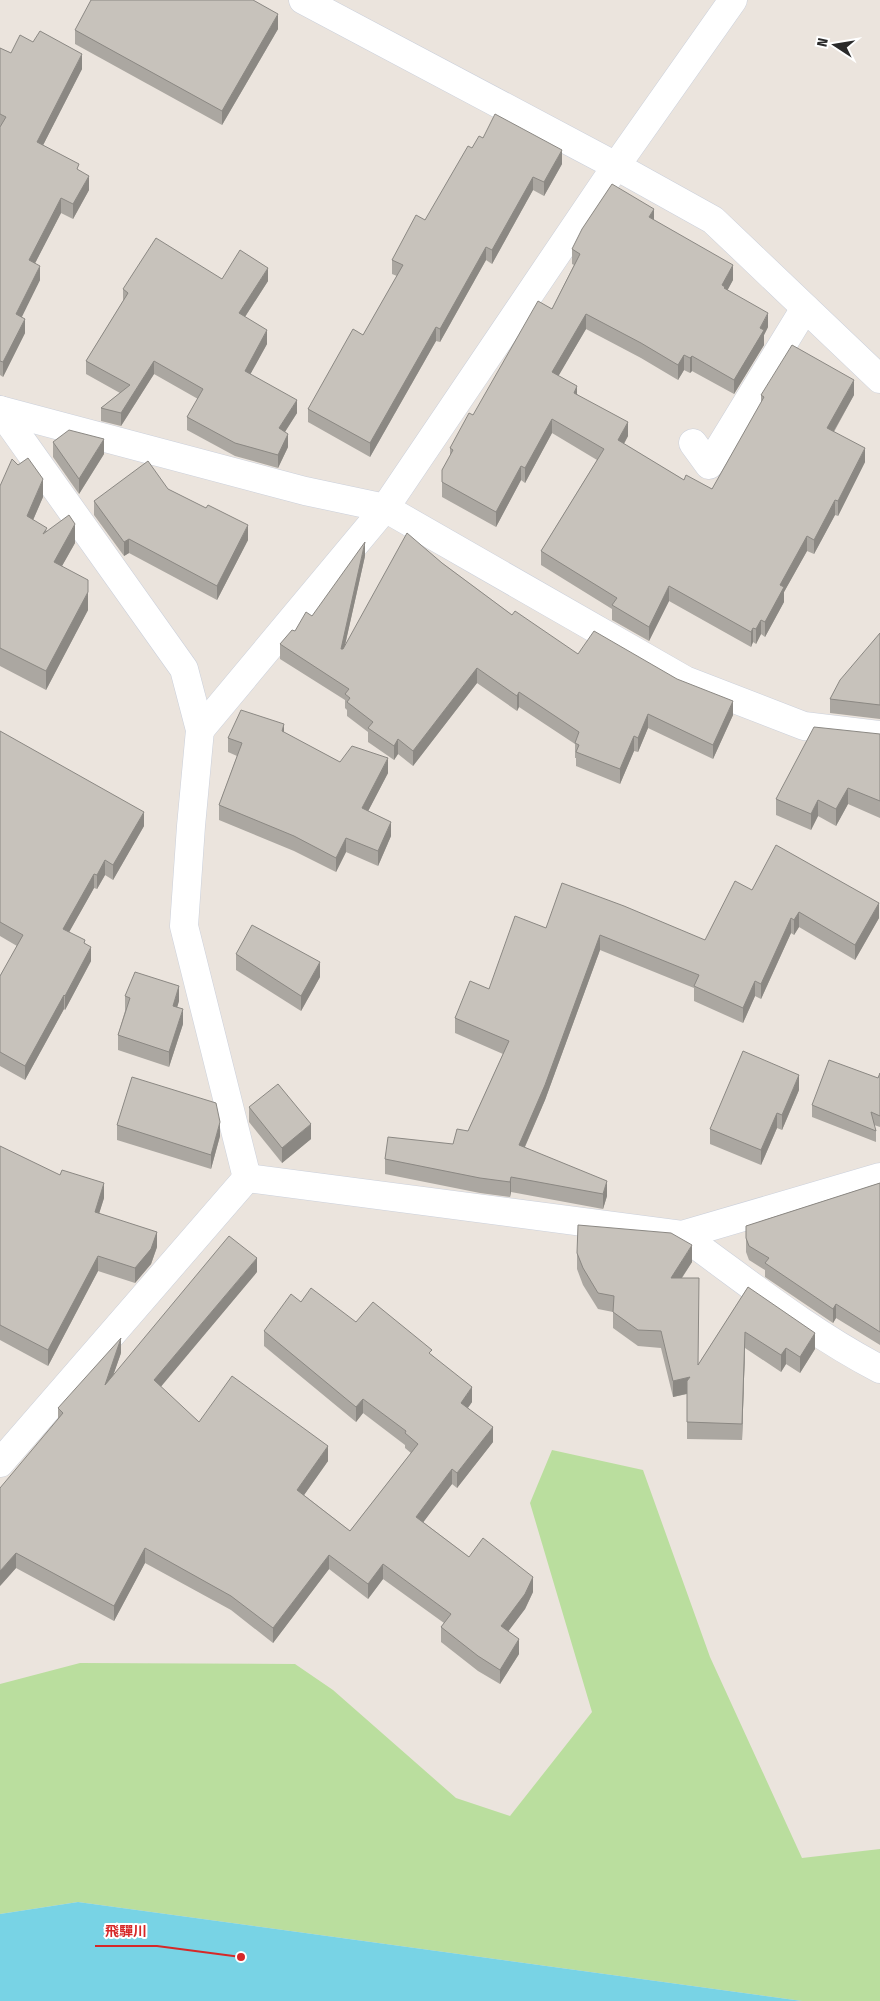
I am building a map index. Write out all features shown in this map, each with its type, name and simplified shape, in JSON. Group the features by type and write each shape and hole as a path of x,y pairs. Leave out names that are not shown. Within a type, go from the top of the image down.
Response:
{"street":[{"path":"303,0 616,166 713,220 880,379"},
{"path":"200,730 385,508 616,166 733,0"},
{"path":"692,443 709,465 806,308"},
{"path":"0,410 305,491 385,508 685,680 804,726 880,735"},
{"path":"0,410 184,670 200,730 184,926 247,1178"},
{"path":"247,1178 682,1235 880,1177"},
{"path":"0,1463 247,1178"},
{"path":"682,1235 807,1324 862,1360 880,1369"}],"green space":[{"path":"552,1450 643,1470 710,1657 802,1858 880,1849 880,2001 802,2001 78,1902 0,1914 0,1684 80,1663 295,1664 333,1690 456,1798 510,1816 592,1712 530,1503"}],"water":[{"path":"78,1902 802,2001 0,2001 0,1914"}],"building":[{"path":"91,0 253,0 278,14 222,111 75,30"},
{"path":"40,31 82,54 37,142 79,164 77,169 89,176 73,204 61,198 29,260 40,266 16,314 25,319 3,362 0,361 0,127 6,117 0,114 0,48 11,53 20,35 33,42"},
{"path":"495,114 562,150 544,182 533,177 492,250 486,247 440,329 436,327 370,443 308,409 353,329 363,335 403,265 392,260 416,215 425,220 468,146 472,148 479,136 483,138"},
{"path":"612,184 654,209 649,217 733,265 722,285 724,288 768,313 760,328 764,330 734,380 692,356 690,358 684,355 678,365 586,314 552,372 577,386 574,393 628,422 618,440 684,480 686,475 712,489 764,397 761,395 792,345 854,380 827,428 865,448 838,501 835,500 814,540 807,536 780,585 784,587 765,622 761,620 756,629 753,628 751,632 669,586 649,627 612,605 617,598 541,551 604,449 552,419 525,468 521,466 496,512 442,482 442,470 453,450 450,448 469,413 473,415 538,301 552,309 580,254 572,249 582,229"},
{"path":"156,238 222,279 240,250 268,268 239,313 267,330 245,371 297,400 279,428 288,434 278,455 235,443 187,417 203,389 154,361 121,413 101,408 130,385 86,361 128,293 123,289"},
{"path":"69,430 104,439 79,479 53,442"},
{"path":"28,458 43,479 27,516 47,528 43,534 69,515 75,524 54,562 88,580 88,592 46,671 0,648 0,486 12,459 18,465"},
{"path":"148,461 168,489 206,508 208,505 248,525 217,586 129,539 124,542 94,501"},
{"path":"407,533 442,563 512,615 515,611 578,654 594,631 677,679 733,701 713,745 648,714 638,738 634,736 620,769 576,752 579,745 575,743 579,732 519,692 517,696 477,668 413,751 398,739 394,746 368,728 373,722 347,702 350,698 345,694 349,689 280,644 292,630 295,631 306,612 312,616 365,542 341,649 343,649"},
{"path":"880,633 880,705 830,699 840,680"},
{"path":"241,710 284,724 282,731 340,762 352,746 388,758 362,808 391,822 378,851 346,838 336,858 294,836 219,805 242,743 228,738"},
{"path":"814,727 880,734 880,801 848,788 836,809 818,800 811,814 776,799"},
{"path":"0,731 144,812 113,865 105,860 97,875 94,874 63,929 85,940 84,943 91,947 25,1066 0,1052 0,976 23,935 0,922"},
{"path":"776,845 879,903 855,945 799,912 794,920 791,918 761,984 755,981 743,1008 694,986 699,975 600,935 545,1085 519,1145 607,1181 603,1194 511,1177 510,1182 480,1178 385,1159 388,1137 453,1144 457,1129 468,1131 509,1041 455,1018 470,981 489,989 515,916 546,928 562,883 624,906 705,940 735,881 752,890"},
{"path":"252,925 320,962 301,996 236,954"},
{"path":"135,972 179,986 173,1006 183,1009 169,1052 118,1035 130,998 125,996"},
{"path":"743,1051 799,1075 782,1115 777,1113 761,1150 710,1129"},
{"path":"829,1060 878,1078 880,1073 880,1116 871,1112 876,1131 812,1105"},
{"path":"132,1077 216,1103 220,1122 211,1155 117,1125"},
{"path":"278,1084 311,1124 282,1148 249,1107"},
{"path":"0,1146 60,1175 62,1170 104,1183 95,1212 157,1232 151,1249 135,1268 98,1256 48,1350 0,1325"},
{"path":"880,1183 880,1332 836,1304 833,1309 765,1263 769,1258 749,1246 746,1238 746,1226"},
{"path":"578,1225 671,1233 692,1245 671,1278 699,1278 698,1365 748,1287 815,1333 800,1357 786,1348 781,1355 745,1332 742,1424 687,1422 687,1381 690,1377 673,1381 661,1331 638,1330 613,1312 614,1296 598,1293 583,1268 577,1253"},
{"path":"229,1236 257,1258 154,1380 199,1422 232,1376 328,1446 297,1490 350,1531 418,1444 405,1433 406,1431 363,1399 356,1407 264,1331 291,1294 301,1302 311,1288 356,1322 373,1302 432,1350 429,1353 472,1387 461,1403 493,1427 457,1473 452,1469 416,1517 469,1557 483,1538 533,1577 525,1594 501,1626 519,1639 500,1670 478,1656 441,1627 451,1614 383,1564 368,1584 329,1555 273,1628 231,1596 145,1548 114,1606 16,1553 0,1571 0,1488 63,1413 58,1408 121,1338 105,1385"}],"place":[{"name":"飛驒川","path":"241,1957"}]}
